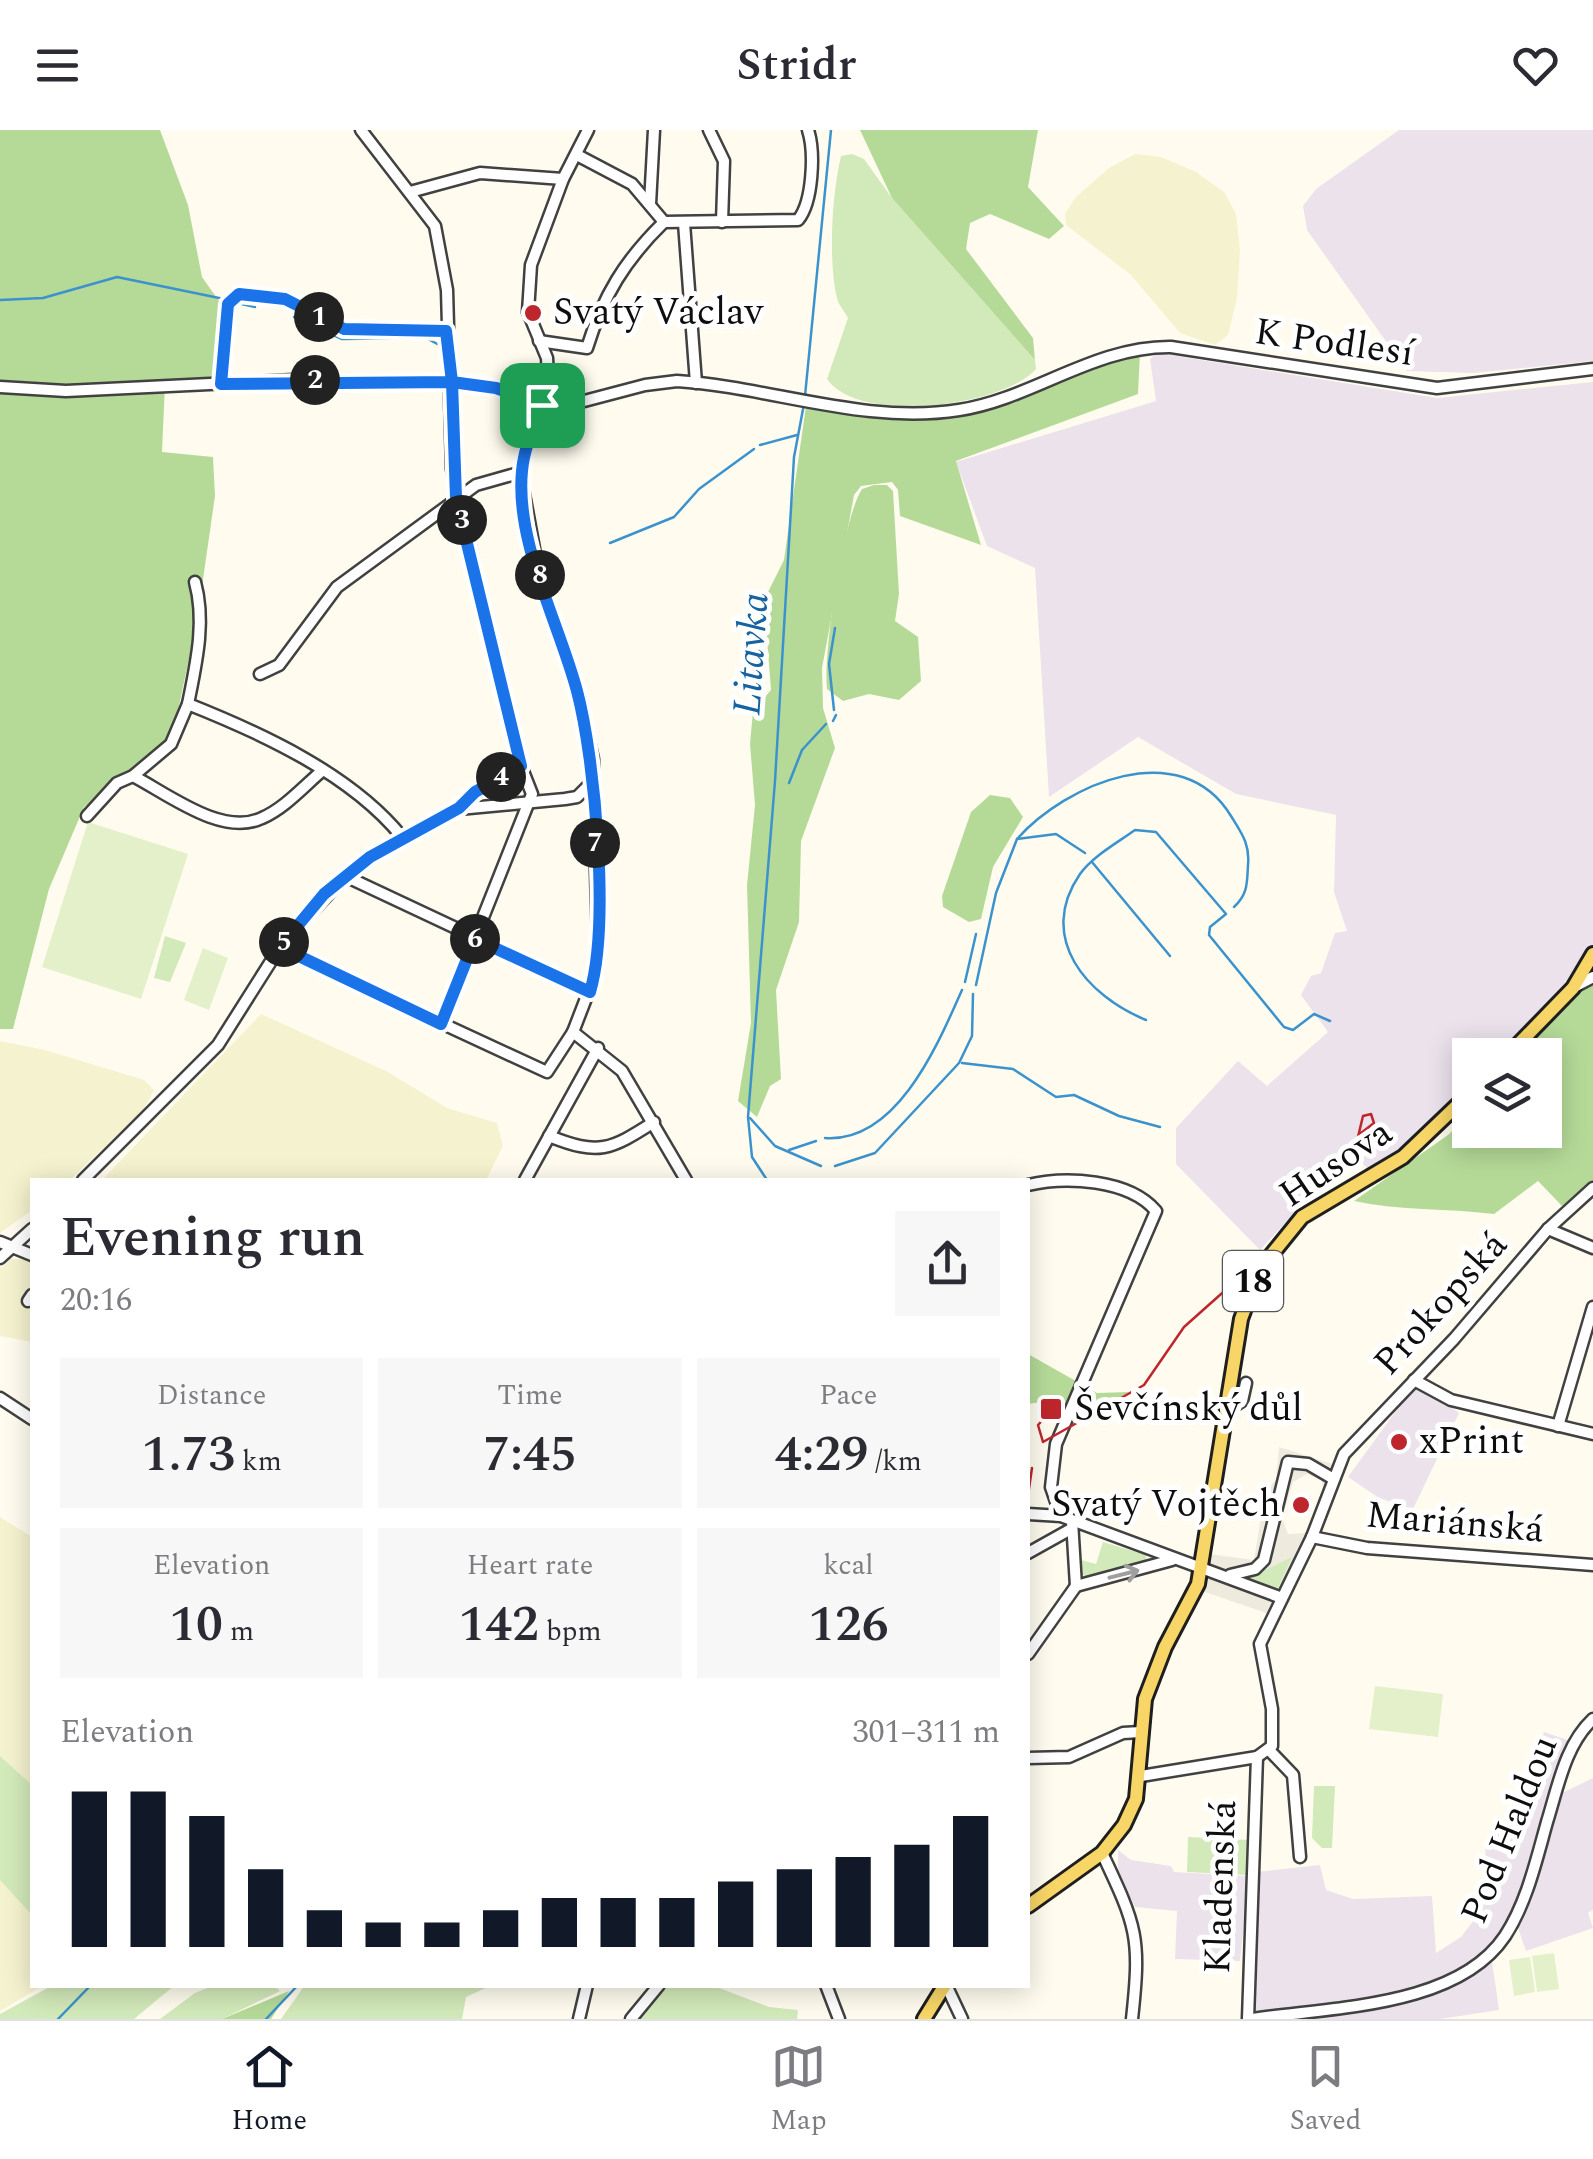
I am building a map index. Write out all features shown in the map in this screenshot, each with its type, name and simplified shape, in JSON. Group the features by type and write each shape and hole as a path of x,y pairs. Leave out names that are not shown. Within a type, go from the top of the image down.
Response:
{"main road":[{"path":"1524,1038 1573,988 1593,954"},
{"name":"Husova","path":"1202,1568 1246,1301 1281,1240 1313,1208 1403,1158 1452,1110"},
{"name":"18","path":"1030,1905 1102,1853 1124,1825 1141,1776 1145,1700 1195,1592 1202,1568"},
{"path":"924,2019 943,1988"}],"street":[{"path":"362,130 435,226 447,290 456,498 532,801 441,1024"},
{"path":"280,947 547,1072 573,1032 590,992 598,947 590,784 593,759 538,570 526,516 522,472 542,405 548,365 528,312 531,264 563,179 588,130"},
{"path":"650,204 654,130"},
{"path":"709,130 724,161 722,222"},
{"path":"540,341 587,348 600,304 628,257 664,222 798,220 806,203 812,146 808,130"},
{"path":"577,155 632,184 664,222"},
{"path":"410,192 480,173 563,179"},
{"path":"632,184 654,174"},
{"path":"684,223 696,383"},
{"path":"221,384 228,304 239,294 285,299 344,329 446,331"},
{"name":"K Podlesí","path":"542,405 569,406 660,382 696,383 894,413 960,410 1121,352 1155,347 1437,388 1593,368"},
{"path":"0,387 66,391 221,384 452,382 496,388 542,405"},
{"path":"260,674 278,665 336,587 456,498 494,478 522,472"},
{"path":"87,816 117,784 133,776 171,744 188,704 198,650 200,600 196,582"},
{"path":"188,704 278,743 323,770 402,836"},
{"path":"85,1178 218,1045 280,947 346,876 402,836 459,808 475,792 521,766"},
{"path":"133,776 202,812 238,823 265,817 323,770"},
{"path":"459,808 566,800 577,797 590,784"},
{"path":"566,800 593,818"},
{"path":"346,876 590,992"},
{"path":"1573,988 1593,977"},
{"path":"573,1032 598,1048 622,1071 684,1178"},
{"path":"526,1178 598,1048"},
{"path":"549,1136 576,1147 601,1150 654,1122"},
{"path":"1030,1185 1088,1182 1113,1188 1156,1211 1056,1444 1051,1487 1068,1522 1076,1586"},
{"name":"Prokopská","path":"1269,1750 1274,1742 1272,1709 1260,1644 1312,1537 1338,1465 1349,1446 1414,1380 1548,1229 1593,1188"},
{"path":"1548,1229 1593,1248"},
{"path":"0,1258 30,1231"},
{"path":"0,1242 30,1254"},
{"path":"1558,1426 1593,1307"},
{"path":"1414,1380 1451,1400 1593,1434"},
{"name":"Husova","path":"1225,1412 1242,1401 1246,1382"},
{"path":"0,1398 30,1418"},
{"path":"1226,1576 1255,1569 1264,1560 1288,1462 1308,1464 1332,1478"},
{"path":"1030,1514 1068,1522 1282,1598"},
{"path":"1030,1551 1068,1522"},
{"name":"Mariánská","path":"1312,1537 1367,1548 1593,1564"},
{"path":"1030,1651 1076,1586 1172,1560"},
{"name":"Pod Haldou","path":"1250,2019 1416,1994 1449,1982 1491,1954 1519,1911 1568,1754 1593,1720"},
{"path":"1030,1758 1069,1757 1123,1733 1141,1732"},
{"path":"1141,1776 1257,1757 1269,1750 1294,1776 1300,1857"},
{"name":"Kladenská","path":"1250,2019 1257,1757"},
{"path":"1102,1853 1129,1911 1138,1942 1132,2019"},
{"path":"579,2019 586,1988"},
{"path":"631,2019 657,1988"},
{"path":"827,1988 839,2019"},
{"path":"946,1988 962,2019"}],"shaded area":[{"path":"1399,130 1593,130 1593,361 1473,373 1407,371 1307,230 1303,206 1316,189"},
{"path":"1135,154 1161,157 1196,172 1224,192 1236,214 1240,250 1237,298 1228,335 1215,345 1180,333 1131,275 1066,225 1065,214 1075,198 1109,168"},
{"path":"1158,353 1437,398 1593,382 1593,951 1573,986 1519,1038 1452,1038 1452,1102 1413,1140 1369,1170 1351,1152 1260,1250 1176,1164 1176,1128 1238,1061 1267,1086 1328,1032 1301,995 1311,976 1321,973 1335,933 1347,931 1334,892 1336,815 1236,794 1138,737 1049,797 1035,568 987,546 956,462 1156,401 1150,359"},
{"path":"261,1014 388,1072 447,1108 497,1123 503,1146 487,1178 104,1178"},
{"path":"0,1041 45,1050 144,1080 154,1090 143,1110 72,1178 30,1178 30,1211 0,1233"},
{"path":"11,1259 30,1259 30,1342 0,1336 0,1268"},
{"path":"1417,1382 1459,1413 1413,1509 1379,1498 1348,1477"},
{"path":"1279,1447 1345,1468 1281,1618 1196,1589 1202,1553 1254,1560 1265,1493 1276,1479","holes":["1307,1474 1322,1481 1323,1493 1305,1533 1288,1534 1282,1518 1293,1482","1292,1557 1277,1591 1246,1579"]},
{"path":"0,1517 30,1536 30,1783 0,1756"},
{"path":"1544,1732 1571,1741 1556,1796 1593,1778 1593,1910 1588,1913 1593,1928 1526,1951 1516,1922 1491,1954 1499,2010 1440,2019 1251,2019 1257,1872 1320,1865 1326,1890 1353,1899 1432,1896 1436,1953 1461,1937 1483,1908 1486,1837 1517,1813"},
{"path":"1118,1850 1131,1860 1171,1866 1174,1872 1249,1876 1240,1961 1175,1959 1177,1911 1135,1907 1118,1869"},
{"path":"0,1877 30,1909 30,1988 39,1988 0,2011"}],"green space":[{"path":"0,130 160,130 188,205 202,277 224,308 217,380 165,384 162,452 213,457 215,496 197,621 173,734 84,807 49,889 13,1029 0,1029"},
{"path":"860,130 1038,130 1028,187 1064,226 1049,239 990,214 970,223 966,249 1033,338 1035,360 892,198"},
{"path":"852,154 864,159 892,198 1035,360 1036,369 994,393 931,406 868,402 844,393 827,379 848,318 834,283 832,227 841,156"},
{"path":"1140,353 1138,394 956,461 981,545 900,516 898,490 892,482 861,486 854,495 822,668 823,708 835,748 801,841 799,922 776,990 781,1079 770,1086 757,1117 738,1101 751,1023 747,885 755,805 750,744 753,711 771,690 764,600 784,560 806,406 887,416 966,414"},
{"path":"887,485 893,491 899,594 895,621 918,637 921,681 899,700 869,694 843,701 827,689 831,618 855,504 862,489"},
{"path":"990,795 1010,798 1023,817 993,867 981,919 969,922 943,907 942,896 971,812"},
{"path":"88,822 188,854 141,999 42,967"},
{"path":"165,936 186,943 170,982 154,978"},
{"path":"203,948 228,958 209,1010 184,1000"},
{"path":"1593,980 1593,1184 1562,1206 1538,1181 1494,1214 1354,1201 1452,1131 1452,1148 1562,1148 1562,1038 1533,1038 1578,989"},
{"path":"1030,1355 1097,1393 1129,1392 1064,1429 1064,1406 1048,1401 1030,1404"},
{"path":"1103,1542 1146,1555 1147,1564 1087,1578 1081,1573 1081,1560 1096,1564"},
{"path":"1293,1556 1277,1591 1244,1580"},
{"path":"1375,1686 1443,1694 1438,1737 1369,1729"},
{"path":"0,1756 30,1783 30,1913 0,1880"},
{"path":"1314,1786 1335,1786 1332,1848 1322,1848 1312,1838"},
{"path":"1188,1837 1249,1840 1247,1875 1187,1872"},
{"path":"1554,1953 1559,1989 1537,1992 1532,1956"},
{"path":"1530,1957 1535,1992 1514,1996 1509,1960"},
{"path":"48,1988 171,1988 134,2019 0,2019 0,2014"},
{"path":"208,1988 280,1991 222,2019 160,2019"},
{"path":"303,1988 486,1988 466,1997 462,2019 281,2019"},
{"path":"660,1988 719,1988 769,2007 798,2010 797,2019 632,2019"},
{"path":"289,1991 271,2019 222,2019"}],"waterway":[{"name":"Litavka","path":"805,396 831,130"},
{"path":"0,300 43,298 117,277 224,299"},
{"path":"237,303 255,307"},
{"path":"294,317 342,339 426,338 443,347"},
{"name":"Litavka","path":"766,1178 752,1157 748,1117 775,781 794,457 804,404"},
{"path":"760,445 797,435"},
{"path":"610,543 674,517 699,489 754,449"},
{"path":"834,710 829,664 835,628"},
{"path":"833,721 836,715"},
{"path":"789,783 802,750 826,724"},
{"path":"1017,839 1038,819 1093,786 1124,776 1154,773 1183,777 1209,791 1231,816 1244,839 1248,851 1247,883 1234,907"},
{"path":"1146,1020 1105,996 1088,980 1074,962 1063,920 1068,898 1085,867 1135,830 1156,832 1226,914 1210,927 1209,935 1284,1027 1293,1030 1314,1014 1330,1021"},
{"path":"976,985 996,893 1017,839 1056,834 1085,853"},
{"path":"1092,862 1170,956"},
{"path":"965,982 976,934"},
{"path":"825,1138 851,1135 873,1125 894,1108 927,1062 962,990"},
{"path":"835,1166 875,1153 959,1063 972,1036 973,994"},
{"path":"962,1063 1013,1069 1056,1097 1074,1095 1119,1116 1160,1127"},
{"path":"750,1118 775,1146 821,1166"},
{"path":"789,1150 816,1141"},
{"path":"58,2019 88,1988"},
{"name":"Litavka","path":"266,2019 295,1988"}],"railway":[{"path":"1357,1141 1363,1116 1371,1114 1374,1123 1361,1133"},
{"path":"1060,1401 1038,1425 1043,1442 1144,1385 1184,1327 1239,1278"},
{"path":"1030,1482 1032,1468"}],"place":[{"name":"Svatý Václav","path":"533,313"},
{"name":"Ševčínský důl","path":"1051,1409"},
{"name":"xPrint","path":"1399,1442"},
{"name":"Svatý Vojtěch","path":"1301,1505"}],"route":[{"path":"542,405 496,388 452,382 446,331 344,329 297,304 272,296 239,294 231,296 228,304 221,384 293,380 452,382 456,498 521,766 475,792 459,808 370,857 324,894 280,947 441,1024 475,939 590,992 595,975 599,909 590,784 593,759 576,684 538,570 523,498 525,455 542,405"}]}
